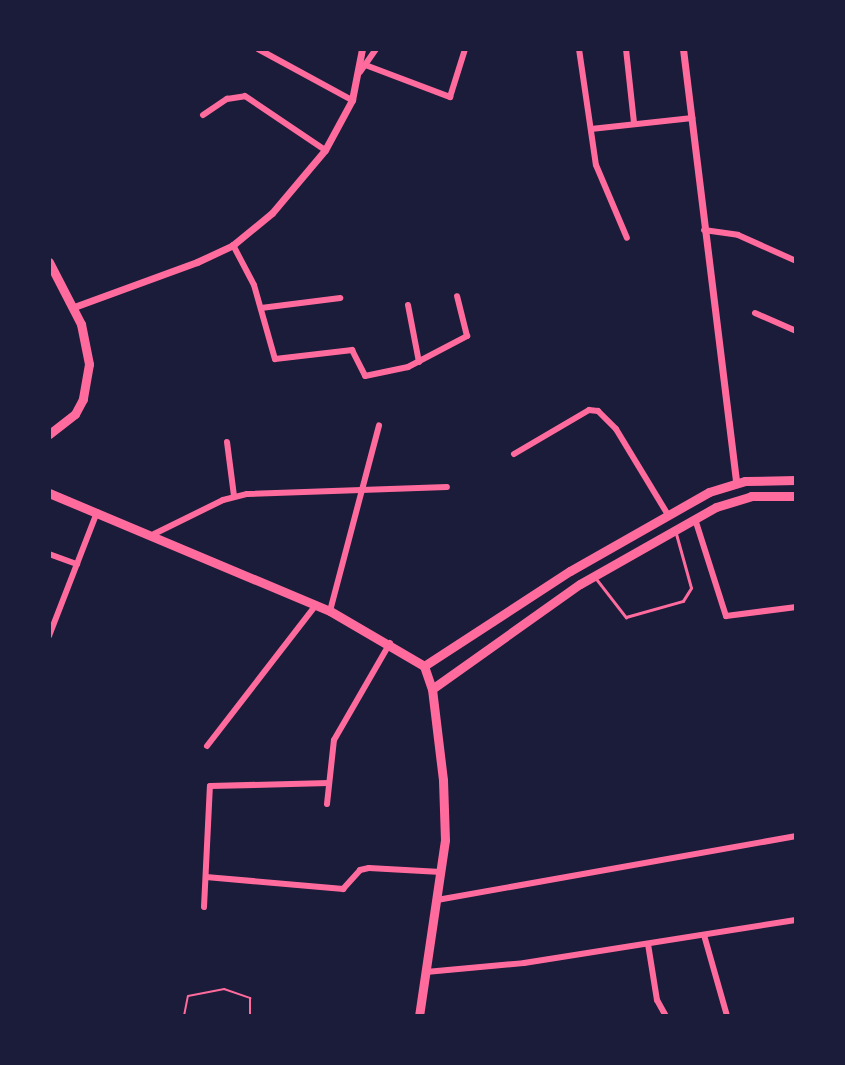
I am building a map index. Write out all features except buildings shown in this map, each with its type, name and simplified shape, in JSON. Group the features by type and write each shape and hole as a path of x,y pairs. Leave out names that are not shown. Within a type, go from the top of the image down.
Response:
{"main road":[{"path":"49,262 74,307 86,344 88,382 75,414 49,434"},
{"path":"757,480 761,496"},
{"path":"424,666 570,570 668,515 736,483 796,480"},
{"path":"49,493 154,534 330,611 390,643 424,666 432,690 443,780 441,872 419,1016"},
{"path":"432,690 594,576 695,519 738,499 796,496"}],"street":[{"path":"258,49 352,100"},
{"path":"74,307 233,245 272,213 325,150 352,100 362,49"},
{"path":"359,72 368,66 376,49"},
{"path":"368,66 450,97 465,49"},
{"path":"579,49 591,129 610,206 627,238"},
{"path":"626,49 634,123"},
{"path":"684,49 736,483"},
{"path":"203,115 227,99 245,96 325,150"},
{"path":"591,129 692,118"},
{"path":"704,230 738,235 796,261"},
{"path":"233,245 254,285 275,359 352,350 365,376 419,362 467,336 457,296"},
{"path":"261,308 340,298"},
{"path":"408,305 419,362"},
{"path":"755,313 796,331"},
{"path":"514,454 589,410 598,411 616,429 668,515"},
{"path":"330,611 379,425"},
{"path":"228,442 234,496"},
{"path":"154,534 234,496 447,487"},
{"path":"49,636 97,512"},
{"path":"695,519 726,616 796,607"},
{"path":"49,554 77,564"},
{"path":"207,746 316,605"},
{"path":"327,804 340,725 390,643"},
{"path":"204,907 213,783 329,783"},
{"path":"437,900 796,836"},
{"path":"206,877 343,889 360,870 369,868 441,872"},
{"path":"426,972 796,923"},
{"path":"704,935 727,1016"},
{"path":"648,944 657,1000 666,1016"}],"lane":[{"path":"594,576 626,617 683,601 691,588 675,530"}],"path":[{"path":"184,1016 188,996 224,989 250,998 250,1016"}]}
